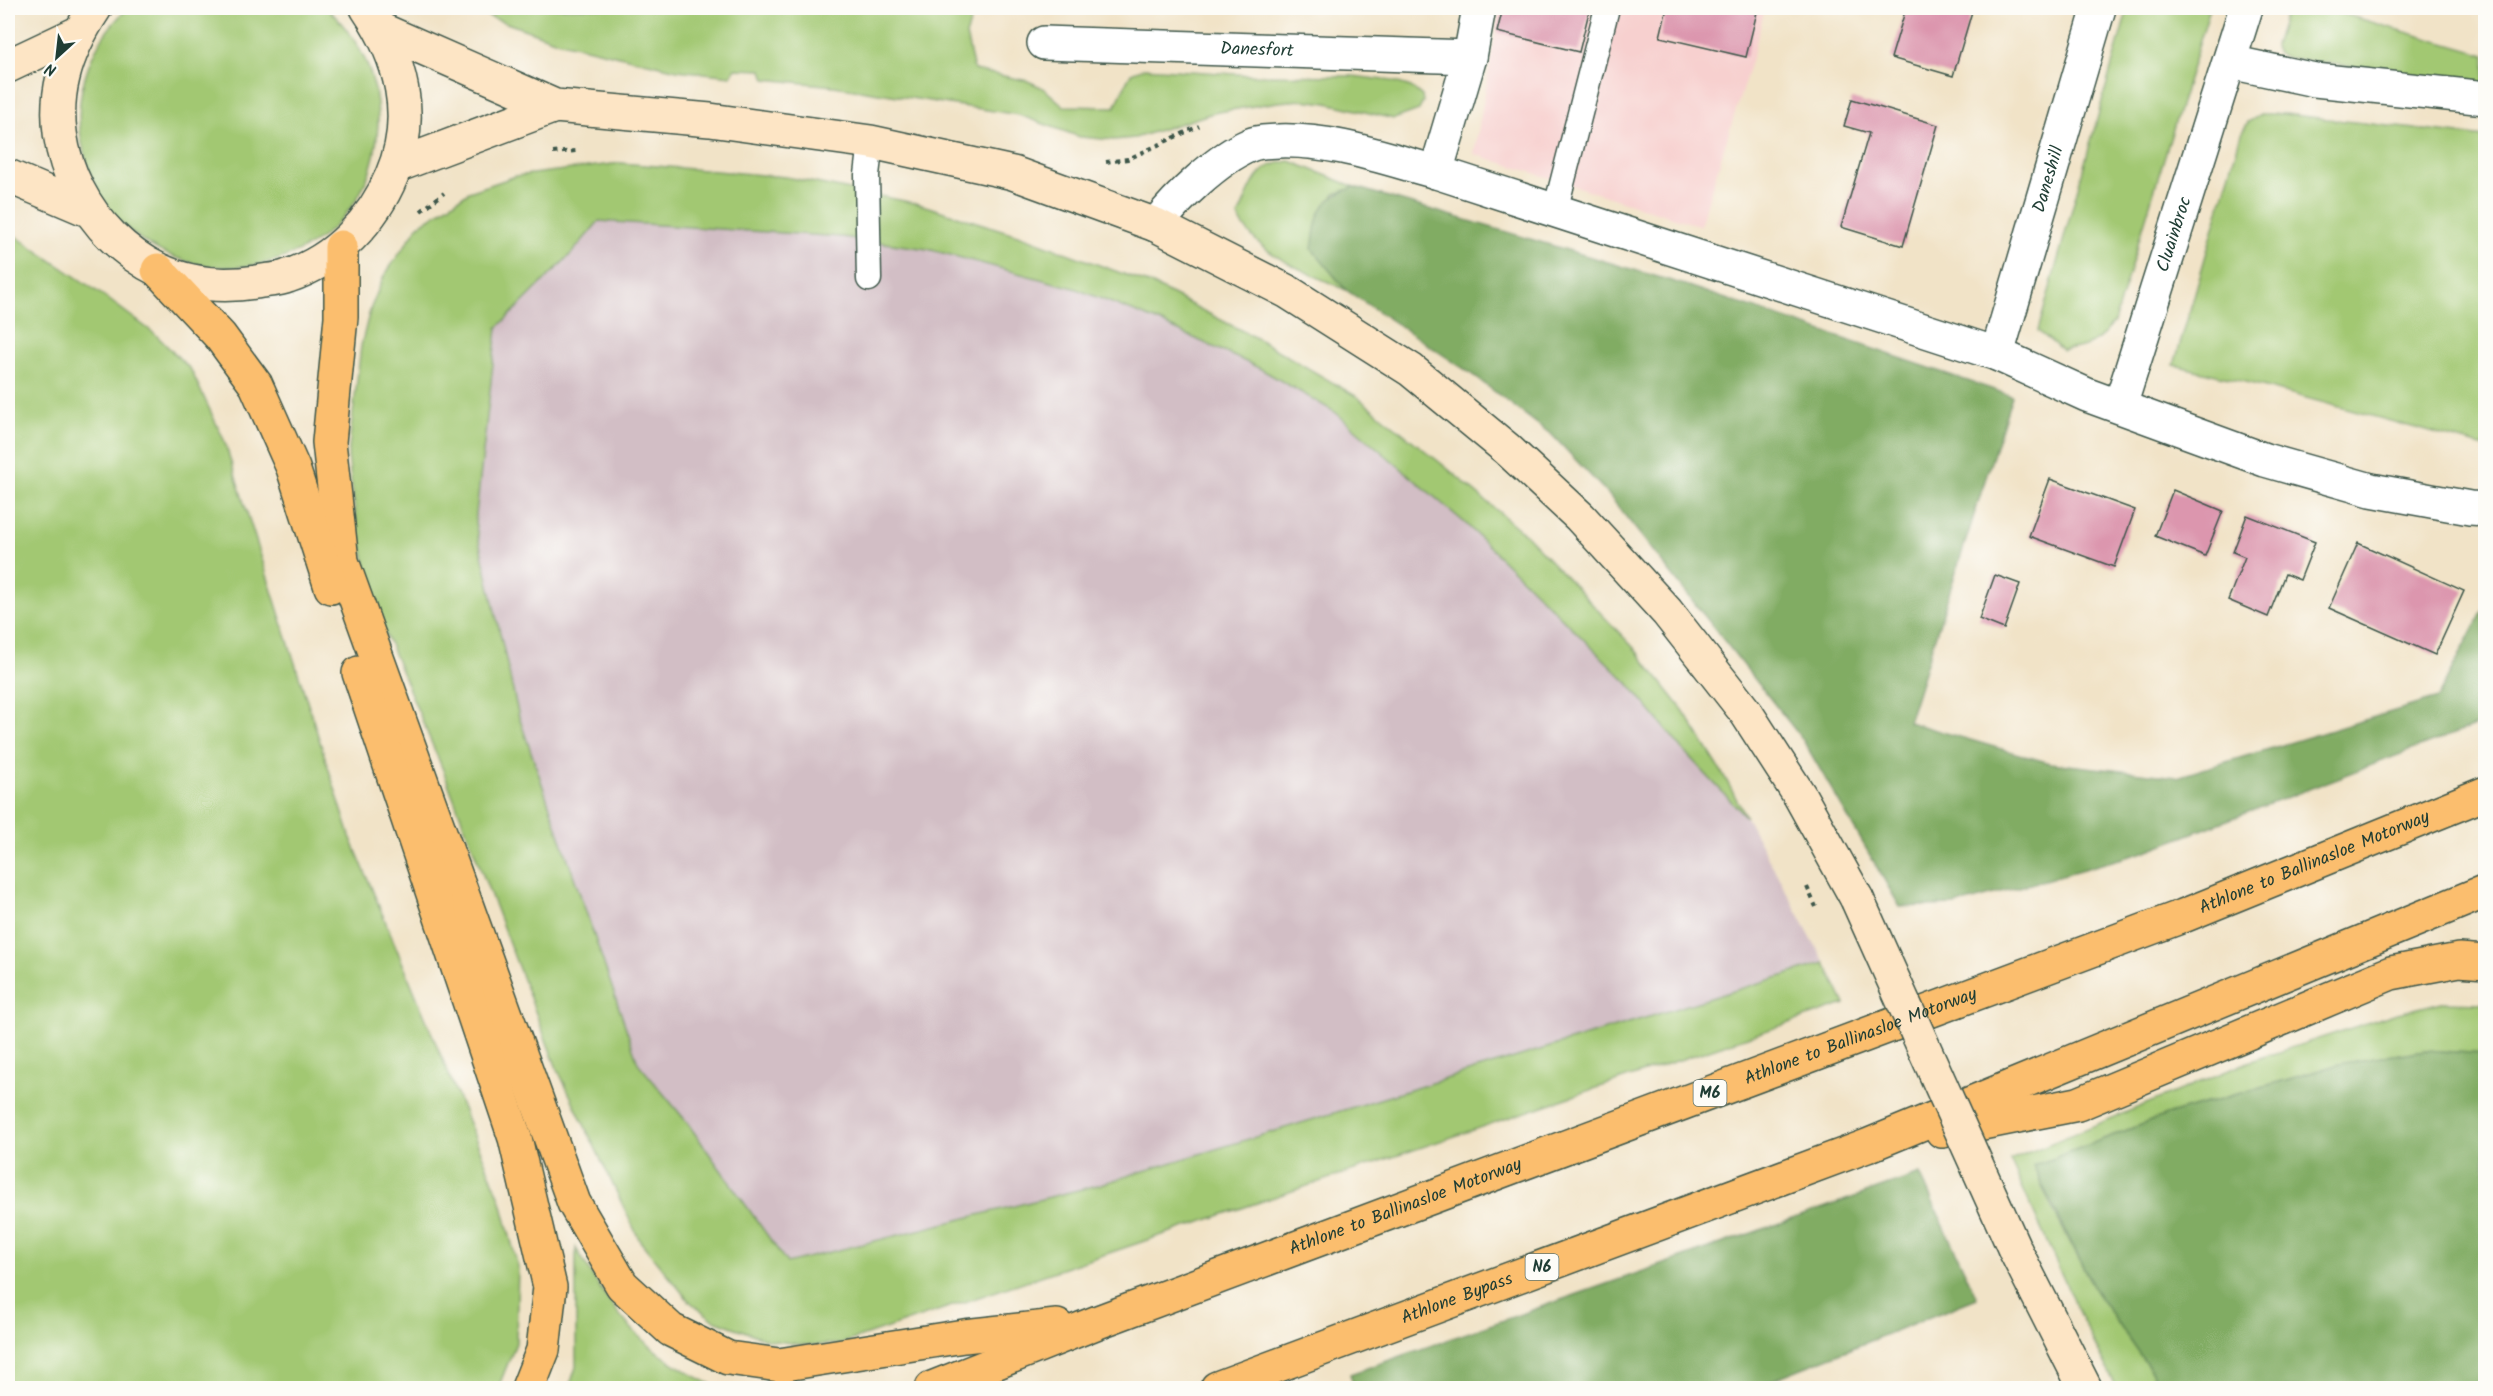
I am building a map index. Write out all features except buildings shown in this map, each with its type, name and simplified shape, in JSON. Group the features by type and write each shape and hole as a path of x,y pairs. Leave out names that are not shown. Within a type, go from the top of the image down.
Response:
{"highway":[{"path":"341,247 341,317 329,442 342,561 574,1203 622,1285 671,1330 728,1358 779,1365 964,1336 1098,1322"},
{"path":"158,270 220,336 256,385 293,468 334,597 512,1126 550,1287 543,1350 528,1389"},
{"name":"Athlone to Ballinasloe Motorway","path":"932,1389 1098,1322 2183,916 2486,793"},
{"path":"1867,1146 2486,891"},
{"path":"1867,1146 2078,1104 2391,972 2459,960 2486,962"},
{"name":"Athlone Bypass","path":"1217,1389 1867,1146"}],"main road":[{"path":"375,19 555,106 710,120 871,142 1013,172 1156,225 1288,292 1411,370 1507,449 1580,517 1667,612 1747,714 1800,796 1857,899 2015,1250 2085,1389"},
{"path":"87,20 62,78 59,108 61,139 70,176 88,210 120,244 158,270 192,281 228,286 287,277 315,264 341,247 366,221 384,195 396,166 404,128 402,88 395,58 375,19"},
{"path":"8,66 87,20"},
{"path":"396,166 555,106"},
{"path":"8,176 88,210"}],"street":[{"path":"1436,172 1470,57 1479,8"},
{"name":"Daneshill","path":"1997,354 2099,8"},
{"name":"Cluainbroc","path":"2120,406 2246,8"},
{"name":"Danesfort","path":"1044,43 1470,57"},
{"path":"2230,62 2315,81 2486,98"},
{"path":"1156,225 1187,189 1251,144 1314,141 1436,172 1997,354 2067,386 2265,460 2371,490 2486,509"}],"lane":[{"path":"1555,211 1607,8"},
{"path":"869,279 867,175 871,142"}],"path":[{"path":"1098,163 1128,159 1203,124"},
{"path":"543,154 585,151"},
{"path":"415,215 451,188"},
{"path":"1802,877 1807,887"}],"shaded area":[{"path":"1500,8 1765,8 1753,55 1700,226 1474,154"},
{"path":"599,221 842,237 928,249 1074,288 1155,320 1259,368 1335,412 1465,523 1628,683 1683,750 1746,817 1825,963 1098,1185 787,1263 686,1121 638,1063 519,717 475,523 497,328 571,254"}],"green space":[{"path":"129,8 327,8 339,20 358,46 371,75 378,124 365,184 333,227 289,255 238,267 187,261 139,238 102,197 81,138 79,120 83,84 88,67 105,34"},
{"path":"472,8 973,8 974,12 966,35 974,70 1028,81 1043,88 1064,106 1115,107 1131,73 1144,68 1251,75 1353,76 1392,81 1411,87 1422,96 1423,102 1419,110 1394,119 1327,103 1303,100 1278,102 1213,113 1135,138 1114,140 1080,137 1019,115 834,86 765,79 762,70 735,69 731,76 677,70 557,41 490,17"},
{"path":"2128,8 2210,8 2114,322 2103,335 2091,343 2078,348 2062,350 2038,331"},
{"path":"2287,8 2323,8 2485,55 2485,85 2283,57 2276,52 2275,45"},
{"path":"2262,114 2284,114 2485,137 2485,447 2266,387 2174,365 2241,134 2248,122"},
{"path":"1290,161 1355,187 1334,194 1312,249 1346,290 1300,269 1271,252 1247,230 1238,216 1255,179 1261,172 1278,163"},
{"path":"621,163 786,177 919,204 1021,236 1153,285 1258,339 1356,396 1525,534 1634,648 1683,710 1723,774 1746,817 1683,750 1628,683 1465,523 1335,412 1259,368 1155,320 1074,288 928,249 842,237 599,221 571,254 497,328 475,523 519,717 638,1063 686,1121 787,1263 1098,1185 1825,963 1845,1004 840,1344 805,1345 768,1340 714,1320 689,1301 640,1241 556,1066 443,770 378,616 357,527 348,456 361,346 370,310 384,276 419,225 469,192 516,176"},
{"path":"1355,187 1685,285 2012,396 1908,722 2050,763 2177,777 2437,698 2485,607 2485,722 2141,853 1955,905 1900,907 1803,740 1608,494 1553,436 1470,373 1346,290 1312,249 1321,209 1333,197"},
{"path":"8,231 104,296 155,334 191,370 224,440 350,836 500,1198 518,1267 516,1343 498,1388 8,1388"},
{"path":"2442,1002 2485,1003 2485,1054 2425,1050 2344,1063 2169,1114 2033,1166 2095,1290 2163,1388 2117,1388 2079,1313 2010,1160 2251,1061 2394,1014"},
{"path":"2425,1050 2485,1054 2485,1388 2163,1388 2095,1290 2033,1166 2169,1114 2344,1063"},
{"path":"1920,1174 1977,1298 1752,1388 1354,1388 1350,1374"},
{"path":"576,1248 605,1295 634,1332 671,1362 719,1388 569,1388 576,1367"}]}
